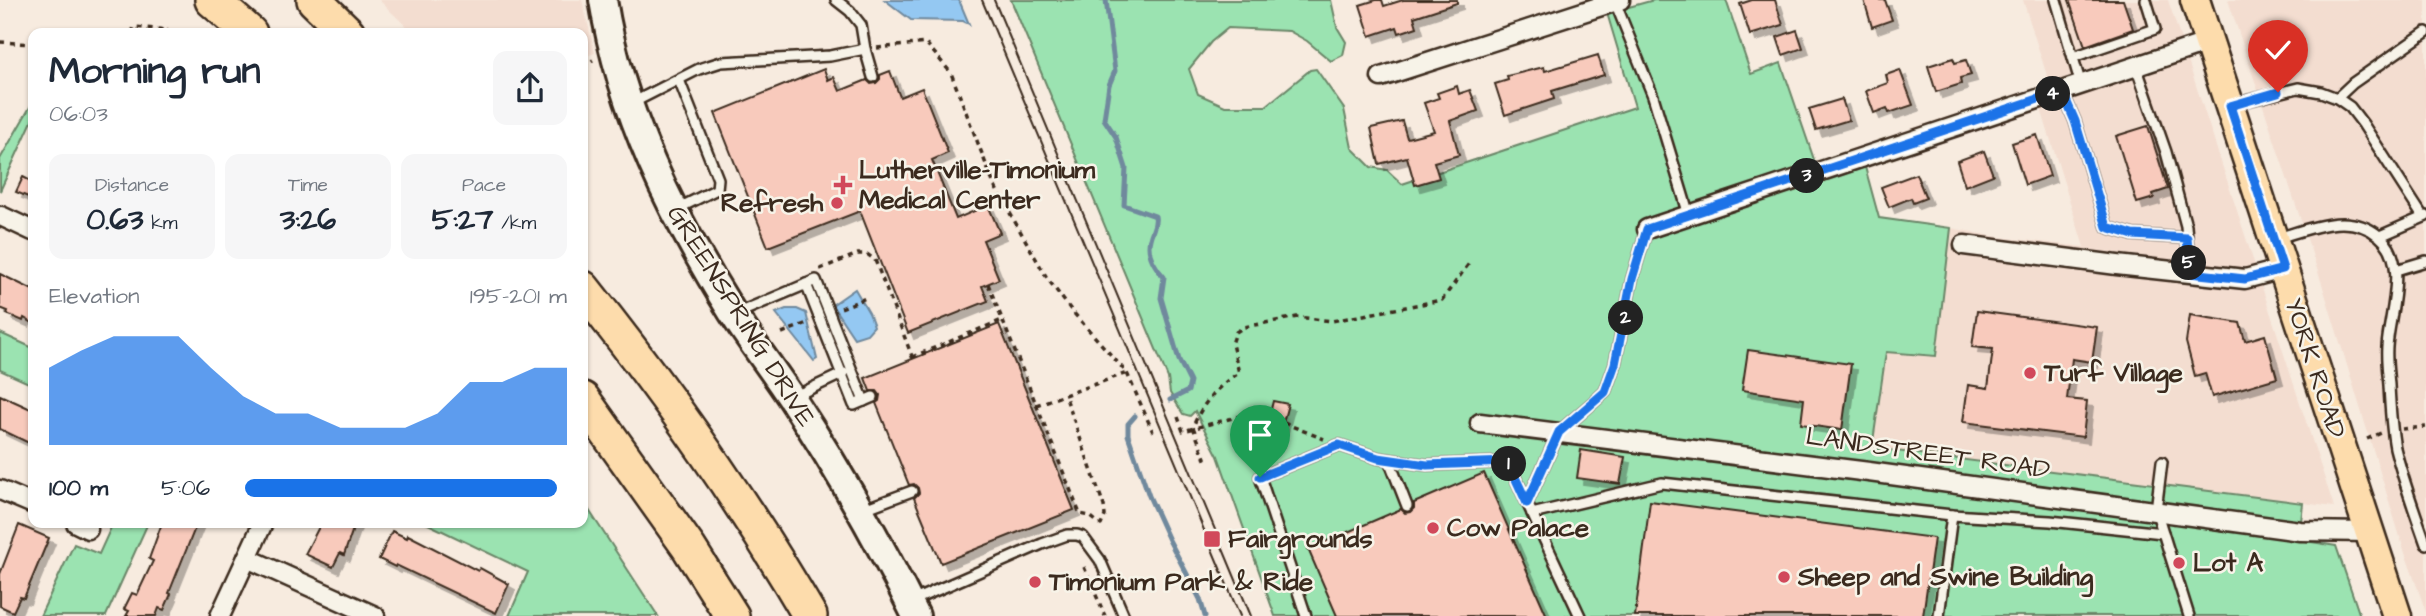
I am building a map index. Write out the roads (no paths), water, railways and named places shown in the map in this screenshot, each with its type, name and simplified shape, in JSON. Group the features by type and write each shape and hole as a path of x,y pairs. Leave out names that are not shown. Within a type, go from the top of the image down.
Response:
{"highway":[{"path":"212,0 244,28"},
{"path":"314,0 343,28"},
{"path":"588,294 651,375 747,512 810,616"},
{"path":"588,406 689,548 732,616"}],"main road":[{"name":"GREENSPRING DRIVE","path":"603,0 629,104 643,143 674,211 734,315 792,398 860,511 912,609"},
{"name":"YORK ROAD","path":"2195,0 2397,616"}],"street":[{"path":"1381,77 1618,1"},
{"path":"1647,229 2209,42"},
{"path":"1,216 28,229"},
{"path":"1964,245 2245,279 2283,269"},
{"name":"LANDSTREET ROAD","path":"1480,423 2300,531 2369,532"},
{"path":"0,489 28,502"},
{"path":"220,616 261,528"},
{"path":"247,558 375,616"}],"lane":[{"path":"836,0 850,10 861,25 873,77"},
{"path":"2056,0 2081,85"},
{"path":"2073,57 2155,29 2146,0"},
{"path":"1618,1 1653,96 1689,215"},
{"path":"2337,98 2353,83 2426,32"},
{"path":"629,104 699,69 722,62 830,56 865,49"},
{"path":"2136,66 2166,152 2186,226 2190,273"},
{"path":"674,211 716,189 718,185 679,80"},
{"path":"2230,106 2298,88 2321,92 2350,107 2425,217 2380,236"},
{"path":"2062,91 2075,121 2107,227 2133,235 2187,238"},
{"path":"2273,240 2321,226 2348,222 2380,236 2392,252 2396,270 2386,350 2391,417 2395,447 2426,544"},
{"path":"1527,503 1559,432 1605,392 1615,364 1632,279 1647,229"},
{"path":"2396,270 2426,261"},
{"path":"734,315 806,284 816,280 851,369 868,399 854,405 806,284"},
{"path":"792,398 851,369"},
{"path":"1306,616 1260,477 1339,445 1389,460 1427,465 1508,462 1580,616"},
{"path":"1389,460 1407,506"},
{"path":"2162,462 2156,510 2189,616"},
{"path":"1532,514 1662,483 1952,515 2050,521 2163,533"},
{"path":"860,511 912,491"},
{"path":"1939,616 1952,515"},
{"path":"912,609 1042,544 1067,535 1077,535 1083,537 1100,560 1124,616"}],"water":[{"path":"885,0 959,0 969,24 963,21 911,20"},
{"path":"855,289 874,326 867,334 854,338 832,305"},
{"path":"797,309 806,313 817,359 814,361 776,313"}],"waterway":[{"path":"1106,0 1115,71 1109,85 1104,119 1116,137 1126,168 1124,205 1155,216 1149,244 1150,255 1164,277 1161,298 1179,360 1190,382 1188,391 1170,400"},
{"path":"1135,416 1128,424 1128,435 1149,496 1200,599 1205,616"}],"tram line":[{"path":"982,0 1240,616"},
{"path":"994,0 1251,616"}],"place":[{"name":"Lutherville-Timonium Medical Center","path":"843,185"},
{"name":"Refresh","path":"837,203"},
{"name":"Turf Village","path":"2030,373"},
{"name":"Cow Palace","path":"1433,528"},
{"name":"Fairgrounds","path":"1212,539"},
{"name":"Lot A","path":"2179,563"},
{"name":"Sheep and Swine Building","path":"1784,577"},
{"name":"Timonium Park & Ride","path":"1035,582"}]}
